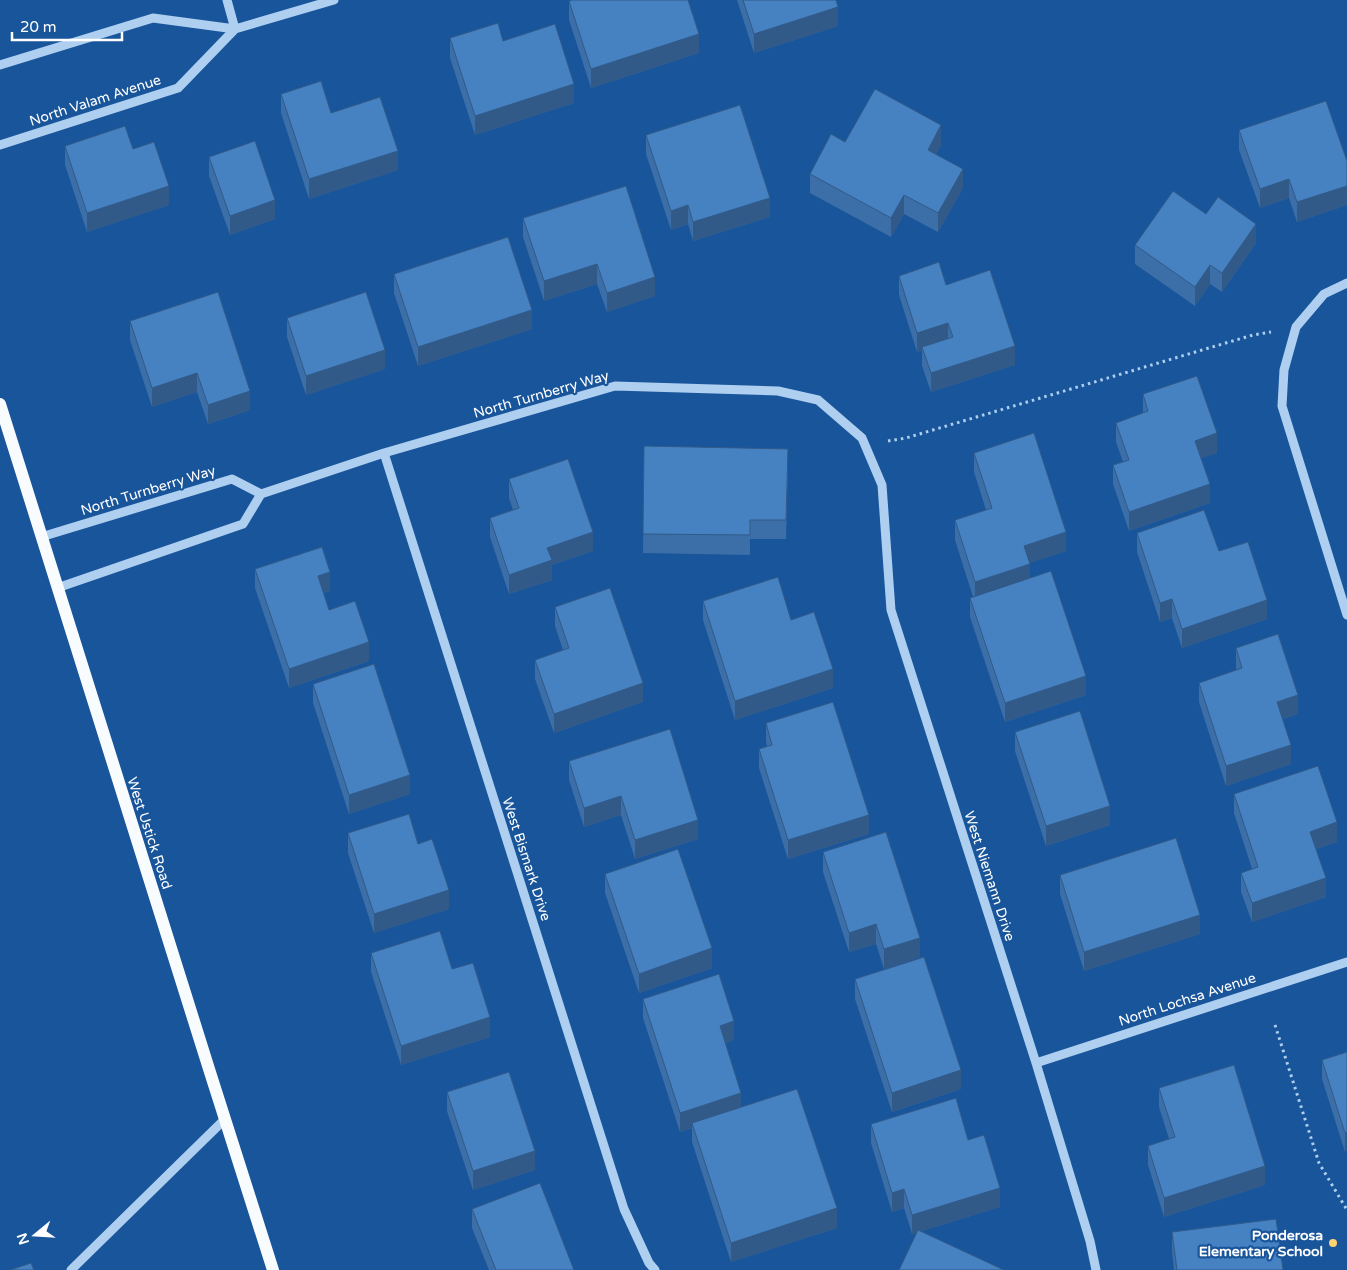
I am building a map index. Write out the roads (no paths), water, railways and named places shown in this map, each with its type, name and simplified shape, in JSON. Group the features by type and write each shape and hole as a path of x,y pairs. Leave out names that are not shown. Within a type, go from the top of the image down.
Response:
{"main road":[{"name":"West Ustick Road","path":"0,404 274,1270"}],"street":[{"path":"227,0 235,29"},
{"name":"North Valam Avenue","path":"0,65 154,18 235,29 334,0"},
{"name":"North Valam Avenue","path":"0,145 178,88 235,29"},
{"path":"1347,283 1324,294 1296,327 1284,370 1282,406 1347,615"},
{"name":"North Turnberry Way","path":"41,537 232,479 261,494 384,453 615,386 778,391 818,400 862,438 882,485"},
{"name":"West Bismark Drive","path":"384,453 624,1209 649,1263 655,1270"},
{"name":"West Niemann Drive","path":"882,485 891,610 1036,1063 1090,1241 1096,1270"},
{"path":"57,588 243,524 261,494"},
{"name":"North Lochsa Avenue","path":"1036,1063 1347,962"},
{"path":"71,1270 225,1119"}],"place":[{"name":"Ponderosa Elementary School","path":"1333,1243"}]}
